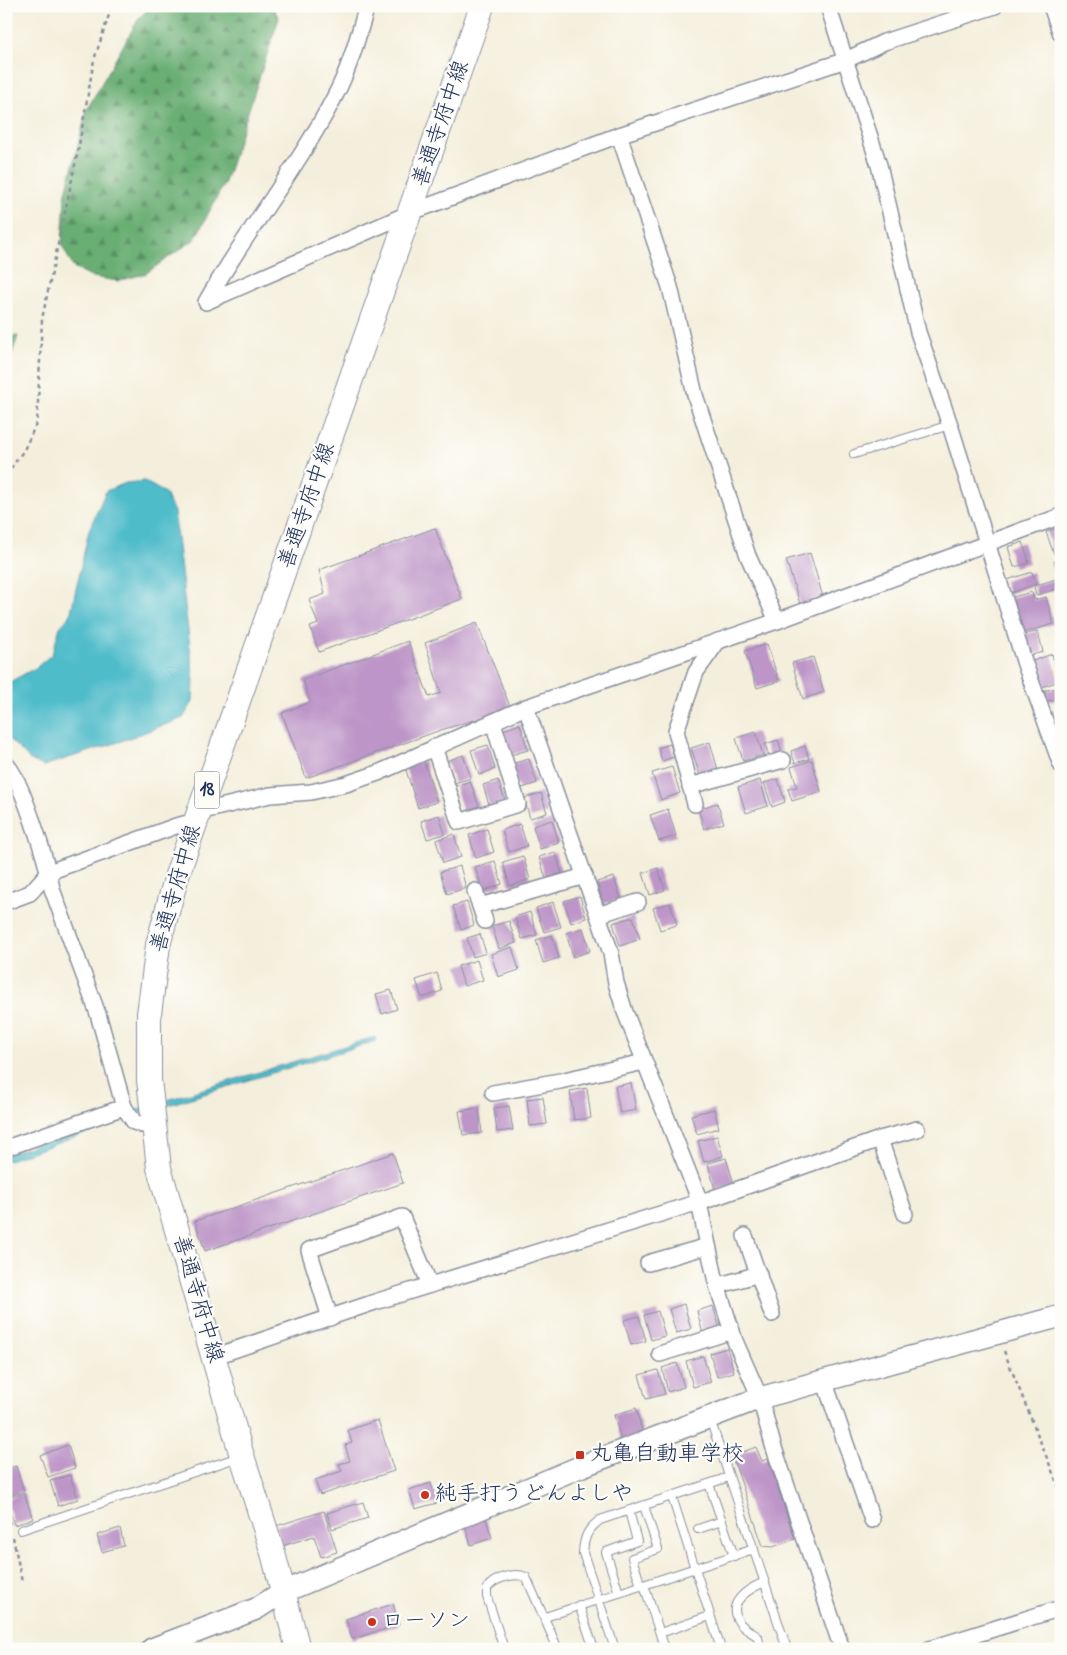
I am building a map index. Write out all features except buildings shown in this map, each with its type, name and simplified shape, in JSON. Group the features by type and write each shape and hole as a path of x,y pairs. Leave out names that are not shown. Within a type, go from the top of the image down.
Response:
{"main road":[{"name":"善通寺府中線","path":"298,1649 281,1593 272,1553 158,1168 149,1080 148,1014 152,981 166,913 198,817 412,212 482,6"}],"street":[{"path":"367,6 336,95 279,190 223,271 206,302 412,212 618,135 846,60 884,42 995,6"},
{"path":"828,6 879,165 918,332 950,424 1025,664 1061,765"},
{"path":"1051,6 1061,34"},
{"path":"618,135 670,287 695,395 748,556 777,621"},
{"path":"6,902 30,893 49,872 198,817 270,795 311,792 346,784 378,773 526,707 777,621 986,542 1061,516"},
{"path":"695,804 676,731 696,672 718,641"},
{"path":"526,707 611,953 616,983 624,1012 699,1202 718,1286 732,1331 760,1398 773,1445 842,1649"},
{"path":"434,747 459,822 518,804 493,722"},
{"path":"690,786 783,760"},
{"path":"6,764 17,779 49,872 52,889 98,1014 124,1107 134,1122 142,1125 152,1124"},
{"path":"480,906 585,876"},
{"path":"475,891 485,921"},
{"path":"598,915 638,902"},
{"path":"493,1093 560,1081 644,1062"},
{"path":"6,1148 124,1107"},
{"path":"213,1357 430,1285 699,1202 917,1129"},
{"path":"880,1140 905,1214"},
{"path":"330,1318 309,1250 402,1217 430,1285"},
{"path":"745,1236 772,1314"},
{"path":"648,1263 708,1246"},
{"path":"718,1286 759,1274"},
{"path":"152,1649 256,1609 281,1593 582,1466 710,1419 760,1398 1061,1316"},
{"path":"660,1354 732,1331"},
{"path":"824,1380 872,1520"},
{"path":"929,1649 1061,1608"}],"lane":[{"path":"854,454 950,424"},
{"path":"710,1419 786,1646 792,1649"},
{"path":"17,1531 242,1456"},
{"path":"615,1649 583,1553 584,1539 590,1528 600,1520 729,1477"},
{"path":"710,1484 734,1556"},
{"path":"672,1497 696,1568 720,1649"},
{"path":"644,1506 658,1549 632,1558 665,1649"},
{"path":"619,1593 606,1552 637,1541 629,1511"},
{"path":"698,1529 722,1520"},
{"path":"545,1617 754,1549"},
{"path":"504,1649 487,1597 487,1588 491,1583 512,1575 526,1576 558,1649"},
{"path":"760,1649 758,1638 739,1622 736,1606 740,1597 748,1589 765,1582"},
{"path":"579,1605 594,1649"},
{"path":"660,1633 710,1616"}],"path":[{"path":"6,475 24,450 37,422 42,319 78,151 94,60 112,6"},
{"path":"997,1333 1061,1493"},
{"path":"17,1531 22,1582"}],"green space":[{"path":"151,6 272,6 279,18 225,182 195,239 145,274 117,281 93,277 73,267 62,245 65,196 87,109 139,18"},
{"path":"6,334 18,336 6,372"}],"water":[{"path":"144,481 165,493 174,512 194,681 193,702 183,718 113,744 43,766 29,759 6,736 6,684 37,667 52,654 60,627 70,616 89,530 106,491 126,483"},
{"path":"375,1037 376,1041 165,1106 6,1161 6,1155 164,1101"}],"place":[{"name":"丸亀自動車学校","path":"580,1455"},
{"name":"純手打うどんよしや","path":"425,1495"},
{"name":"ローソン","path":"372,1622"}]}
